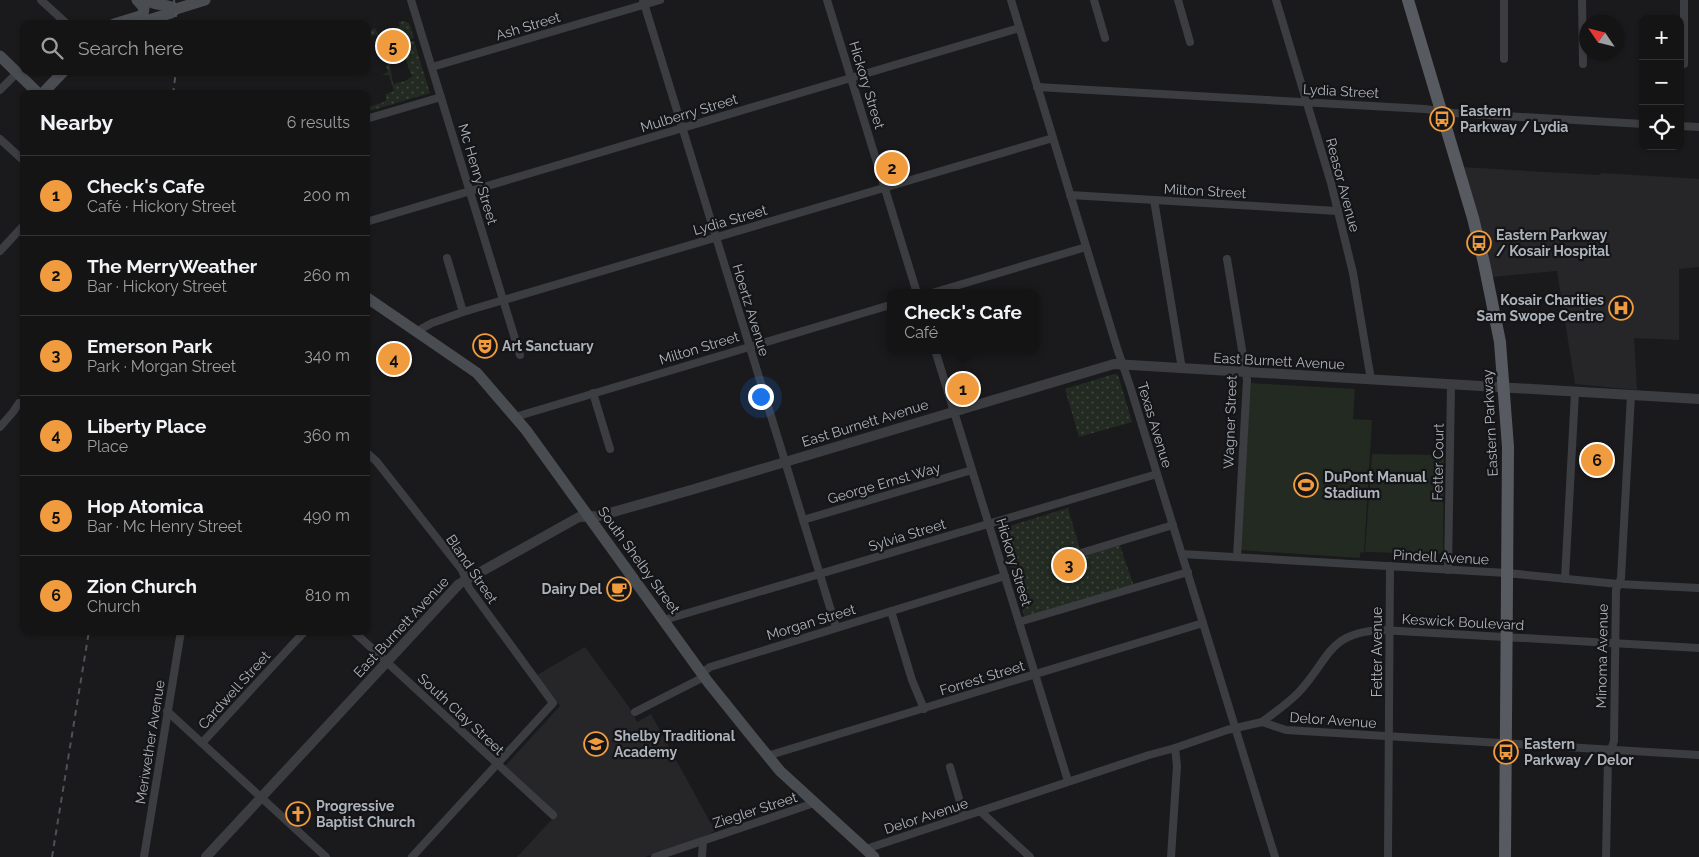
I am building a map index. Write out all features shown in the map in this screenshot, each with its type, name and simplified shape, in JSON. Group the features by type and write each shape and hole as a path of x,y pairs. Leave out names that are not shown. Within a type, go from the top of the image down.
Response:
{"main road":[{"path":"126,20 144,13 144,8 136,0"},
{"path":"146,0 156,5 170,6 176,9"},
{"path":"150,20 172,14 176,9 205,0"},
{"name":"Eastern Parkway","path":"1408,0 1473,218 1500,342 1508,447 1505,857"},
{"path":"0,56 18,72"},
{"path":"21,75 36,90"},
{"path":"44,90 60,75"},
{"name":"South Shelby Street","path":"370,300 477,373 515,417 702,674 767,756 780,771 870,853"}],"street":[{"path":"41,0 63,20"},
{"name":"Mc Henry Street","path":"411,0 520,356"},
{"name":"Ash Street","path":"432,67 644,2 660,0"},
{"name":"Hickory Street","path":"827,0 917,289"},
{"name":"Texas Avenue","path":"1010,0 1237,729 1275,857"},
{"path":"1094,0 1104,38"},
{"path":"1178,0 1190,42"},
{"name":"Reasor Avenue","path":"1276,0 1331,183 1352,273 1371,380"},
{"path":"1504,0 1504,59"},
{"path":"1582,0 1583,64"},
{"path":"1684,0 1684,60"},
{"name":"Hoertz Avenue","path":"644,2 836,627"},
{"name":"Mulberry Street","path":"370,221 1019,28"},
{"path":"0,90 18,72"},
{"name":"Lydia Street","path":"1037,86 1639,124"},
{"path":"370,118 441,97"},
{"path":"1684,126 1699,127"},
{"name":"Lydia Street","path":"417,331 432,323 463,312 1053,138"},
{"path":"0,139 20,157"},
{"name":"Milton Street","path":"1070,195 1338,211"},
{"path":"1154,200 1182,369"},
{"path":"0,251 20,229"},
{"path":"945,289 1086,247"},
{"path":"447,258 463,312"},
{"name":"Wagner Street","path":"1227,259 1247,380 1236,557"},
{"name":"Milton Street","path":"515,417 887,306"},
{"name":"Hickory Street","path":"936,354 1068,781"},
{"name":"East Burnett Avenue","path":"206,857 458,584 579,517 599,516 1114,364 1699,399"},
{"name":"Fetter Court","path":"1448,570 1451,385"},
{"path":"1565,579 1575,392"},
{"path":"593,393 610,449"},
{"name":"Minoma Avenue","path":"1606,857 1608,758 1614,741 1616,590 1621,578 1631,395"},
{"path":"0,427 19,402"},
{"name":"Bland Street","path":"370,456 462,570 469,588 553,703 497,765"},
{"name":"George Ernst Way","path":"802,520 972,470"},
{"name":"Sylvia Street","path":"664,620 1157,474"},
{"path":"1081,553 1173,525"},
{"name":"Pindell Avenue","path":"1182,554 1507,573 1618,584 1699,588"},
{"name":"Fetter Avenue","path":"1388,857 1390,566"},
{"path":"1019,622 1188,572"},
{"name":"Morgan Street","path":"635,712 700,679 702,674 710,667 1005,576"},
{"path":"891,611 912,680 924,708"},
{"name":"Forrest Street","path":"767,756 1203,623"},
{"name":"Keswick Boulevard","path":"1262,722 1299,692 1327,654 1339,642 1354,634 1363,632 1390,630 1699,648"},
{"name":"Meriwether Avenue","path":"144,857 180,635"},
{"name":"Cardwell Street","path":"202,743 301,635"},
{"name":"South Clay Street","path":"357,635 553,815"},
{"path":"167,711 326,857"},
{"name":"Delor Avenue","path":"870,853 964,816 1068,781 1227,730 1262,722 1286,730 1699,755"},
{"path":"1172,857 1177,766 1175,748"},
{"path":"412,857 497,765"},
{"path":"950,766 964,816"},
{"name":"Ziegler Street","path":"704,841 814,803"},
{"path":"980,811 1030,857"},
{"path":"655,857 704,841 702,857"}],"shaded area":[{"path":"399,22 409,23 414,38 405,41 404,38 400,39 397,35 383,39 383,43 380,44 377,35 371,36 371,30 375,28 378,34 400,27"},
{"path":"414,41 430,93 370,111 370,107 384,102 386,94 394,91 389,75 382,75 388,72 386,66 390,62 392,62 390,66 393,84 405,81 413,76 406,60 402,61 401,59 407,55 410,42"},
{"name":"Kosair Charities Sam Swope Centre","path":"1462,167 1699,179 1699,267 1679,269 1679,340 1634,338 1637,390 1575,384 1557,271 1492,277"},
{"path":"1114,374 1118,375 1132,422 1079,437 1065,389"},
{"name":"DuPont Manual Stadium","path":"1250,383 1355,389 1353,419 1372,420 1364,553 1360,552 1360,558 1240,550"},
{"path":"1372,454 1444,455 1443,551 1439,554 1365,552"},
{"path":"1068,508 1082,556 1119,543 1134,586 1025,619 1000,529"},
{"name":"Shelby Traditional Academy","path":"585,647 629,707 637,722 651,714 715,831 699,839 645,857 517,857 554,817 505,766 560,706 537,675"}],"railway":[{"path":"174,0 176,20"},
{"path":"174,90 175,75"},
{"path":"52,857 88,635"}],"place":[{"name":"Hop Atomica","path":"393,46"},
{"name":"Eastern Parkway / Lydia","path":"1442,119"},
{"name":"The MerryWeather","path":"892,168"},
{"name":"Eastern Parkway / Kosair Hospital","path":"1479,243"},
{"name":"Kosair Charities Sam Swope Centre","path":"1621,308"},
{"name":"Art Sanctuary","path":"485,346"},
{"name":"Liberty Place","path":"394,359"},
{"name":"Check's Cafe","path":"963,389"},
{"name":"Zion Church","path":"1597,460"},
{"name":"DuPont Manual Stadium","path":"1306,485"},
{"name":"Emerson Park","path":"1069,565"},
{"name":"Dairy Del","path":"619,589"},
{"name":"Shelby Traditional Academy","path":"596,744"},
{"name":"Eastern Parkway / Delor","path":"1506,752"},
{"name":"Progressive Baptist Church","path":"298,814"}]}
